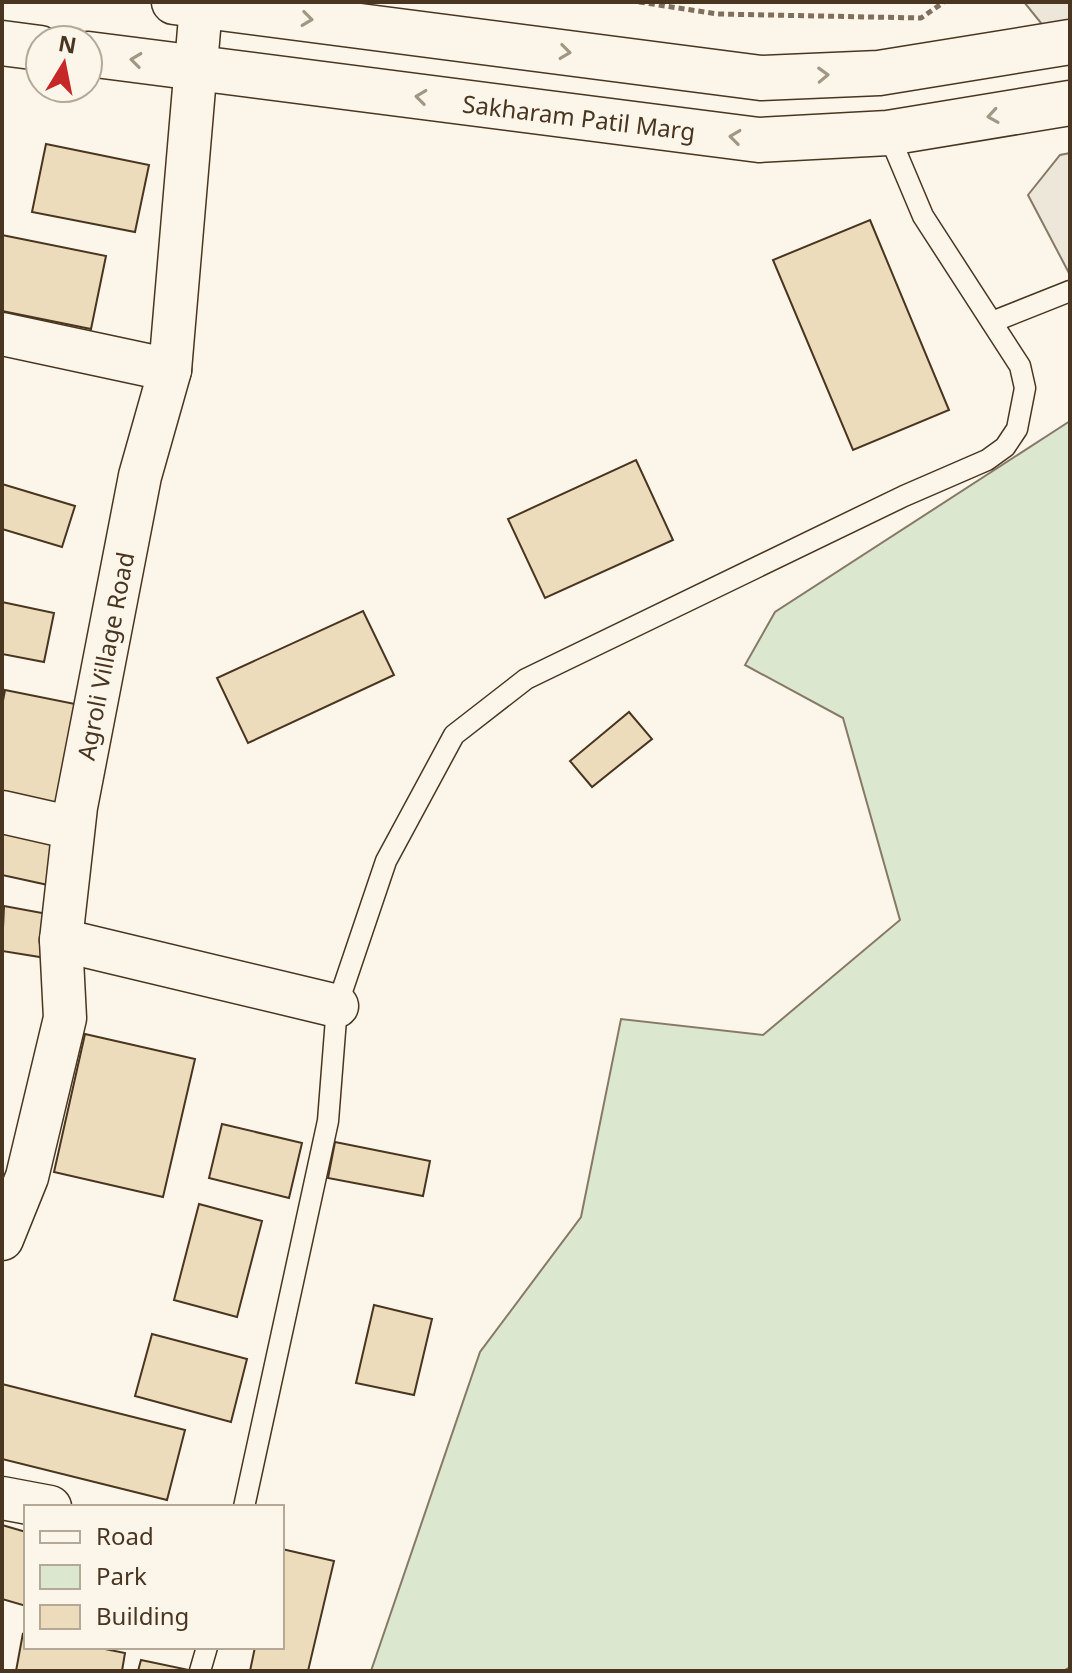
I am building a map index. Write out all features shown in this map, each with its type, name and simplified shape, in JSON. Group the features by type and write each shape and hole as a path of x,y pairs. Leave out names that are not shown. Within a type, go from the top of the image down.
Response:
{"main road":[{"path":"188,4 761,78 879,73 1070,42"},
{"path":"2,43 24,46"},
{"name":"Sakharam Patil Marg","path":"104,56 759,140 888,133 1070,103"}],"street":[{"name":"Agroli Village Road","path":"2,1239 27,1177 65,1018 61,940 73,828 140,476 170,370 195,68 188,4"},
{"path":"2,334 170,370"},
{"path":"2,812 73,828"},
{"path":"61,940 337,1006"},
{"path":"2,1498 39,1505"}],"lane":[{"path":"244,1505 328,1121 337,1006 386,861 454,735 526,679 904,496 987,460 1005,447 1017,429 1025,388 1020,366 923,216 888,133"},
{"path":"992,322 1070,291"},
{"path":"200,1671 206,1649"}],"path":[{"path":"639,2 718,14 921,18 944,2"}],"green space":[{"path":"1070,421 1070,1667 1063,1671 371,1671 480,1352 581,1217 621,1019 763,1035 900,920 843,718 745,665 775,612"}],"shaded area":[{"path":"1024,2 1070,2 1070,38 1053,38"},
{"path":"1070,153 1070,275 1028,195 1060,155"}],"building":[{"path":"46,144 149,165 135,232 32,212"},
{"path":"870,220 949,410 853,450 773,260"},
{"path":"2,235 106,256 91,329 2,311"},
{"path":"636,460 673,540 545,598 508,519"},
{"path":"2,484 75,506 62,547 2,529"},
{"path":"2,602 54,613 44,662 2,654"},
{"path":"363,611 394,675 248,743 217,678"},
{"path":"5,690 80,705 56,819 2,807 2,706"},
{"path":"629,712 652,739 592,787 570,761"},
{"path":"2,829 57,840 48,885 2,875"},
{"path":"4,906 53,915 46,958 2,951"},
{"path":"85,1034 195,1059 163,1197 54,1172"},
{"path":"222,1124 302,1143 289,1198 209,1178"},
{"path":"335,1142 430,1161 423,1196 328,1178"},
{"path":"199,1204 262,1221 237,1317 174,1300"},
{"path":"374,1305 432,1319 414,1395 356,1383"},
{"path":"152,1334 247,1359 231,1422 135,1396"},
{"path":"2,1384 185,1430 167,1500 2,1459"},
{"path":"2,1525 24,1531 24,1605 2,1599"},
{"path":"284,1549 334,1561 308,1671 250,1671 255,1649 284,1649"},
{"path":"23,1633 24,1649 105,1649 125,1653 122,1671 16,1671"},
{"path":"141,1660 189,1670 138,1671"}]}
